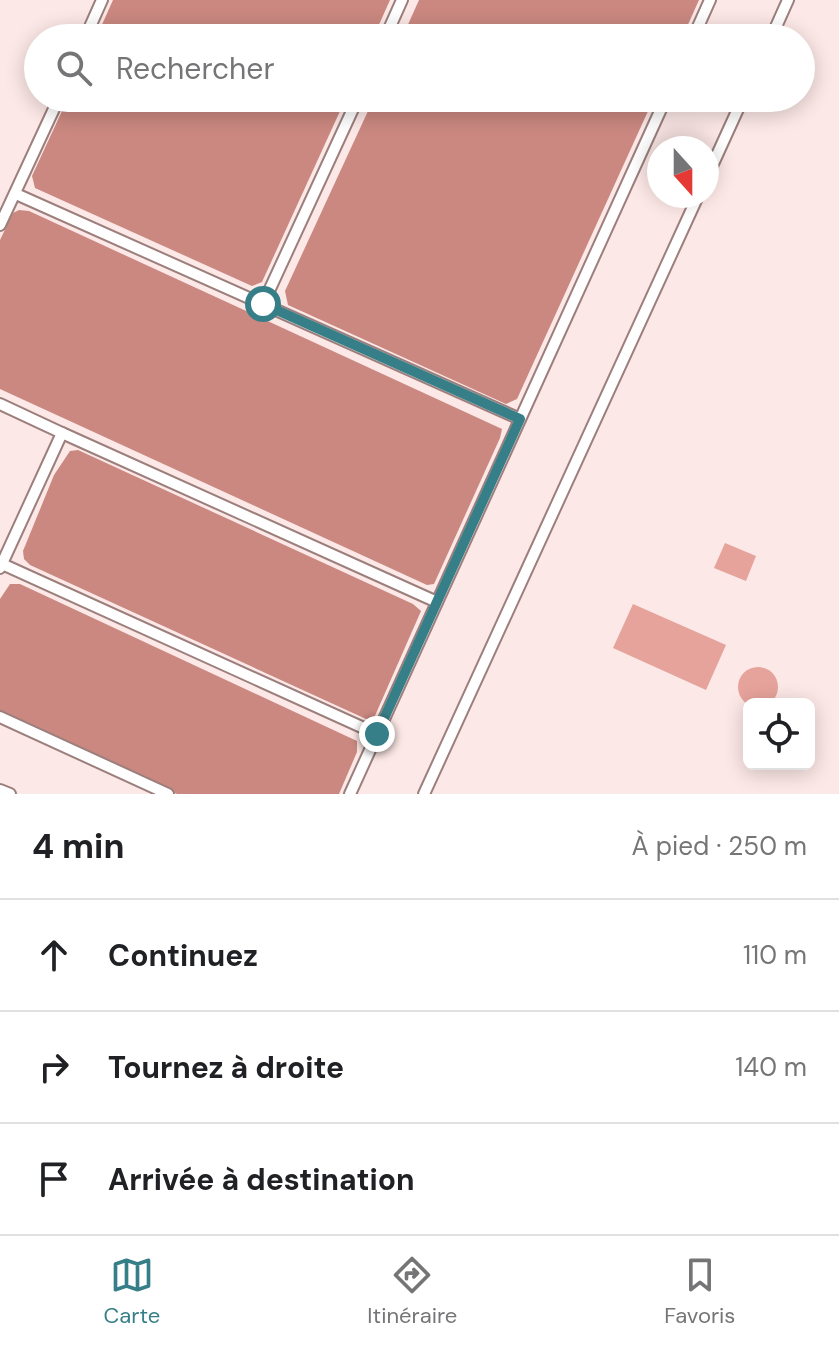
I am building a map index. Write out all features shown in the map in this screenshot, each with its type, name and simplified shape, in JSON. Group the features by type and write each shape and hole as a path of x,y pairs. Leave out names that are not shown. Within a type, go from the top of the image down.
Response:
{"lane":[{"path":"91,24 102,0"},
{"path":"391,24 402,0"},
{"path":"699,24 710,0"},
{"path":"777,24 788,0"},
{"path":"0,225 53,112"},
{"path":"263,304 352,112"},
{"path":"350,794 660,112"},
{"path":"719,151 737,112"},
{"path":"16,194 520,419"},
{"path":"424,794 693,208"},
{"path":"0,404 437,602"},
{"path":"62,433 1,566 377,734"},
{"path":"0,717 168,794"},
{"path":"0,790 10,794"}],"shaded area":[{"path":"113,0 390,0 379,24 102,24"},
{"path":"419,0 699,0 688,24 408,24"},
{"path":"62,112 340,112 262,282 252,286 35,188 32,176"},
{"path":"368,112 648,112 517,399 506,404 288,305 285,291"},
{"path":"29,211 502,429 434,584 427,585 0,389 0,240 13,213"},
{"path":"78,450 413,604 421,611 374,718 366,719 30,565 24,559 23,551 54,475 70,451"},
{"path":"10,584 20,584 357,741 357,752 339,794 177,794 0,714 0,599"}],"building":[{"path":"725,543 756,556 746,581 714,568"},
{"path":"633,604 726,645 706,690 613,648"},
{"path":"758,667 772,673 778,687 774,698 743,699 738,687 744,673"}],"route":[{"path":"263,304 520,419 377,734"}]}
